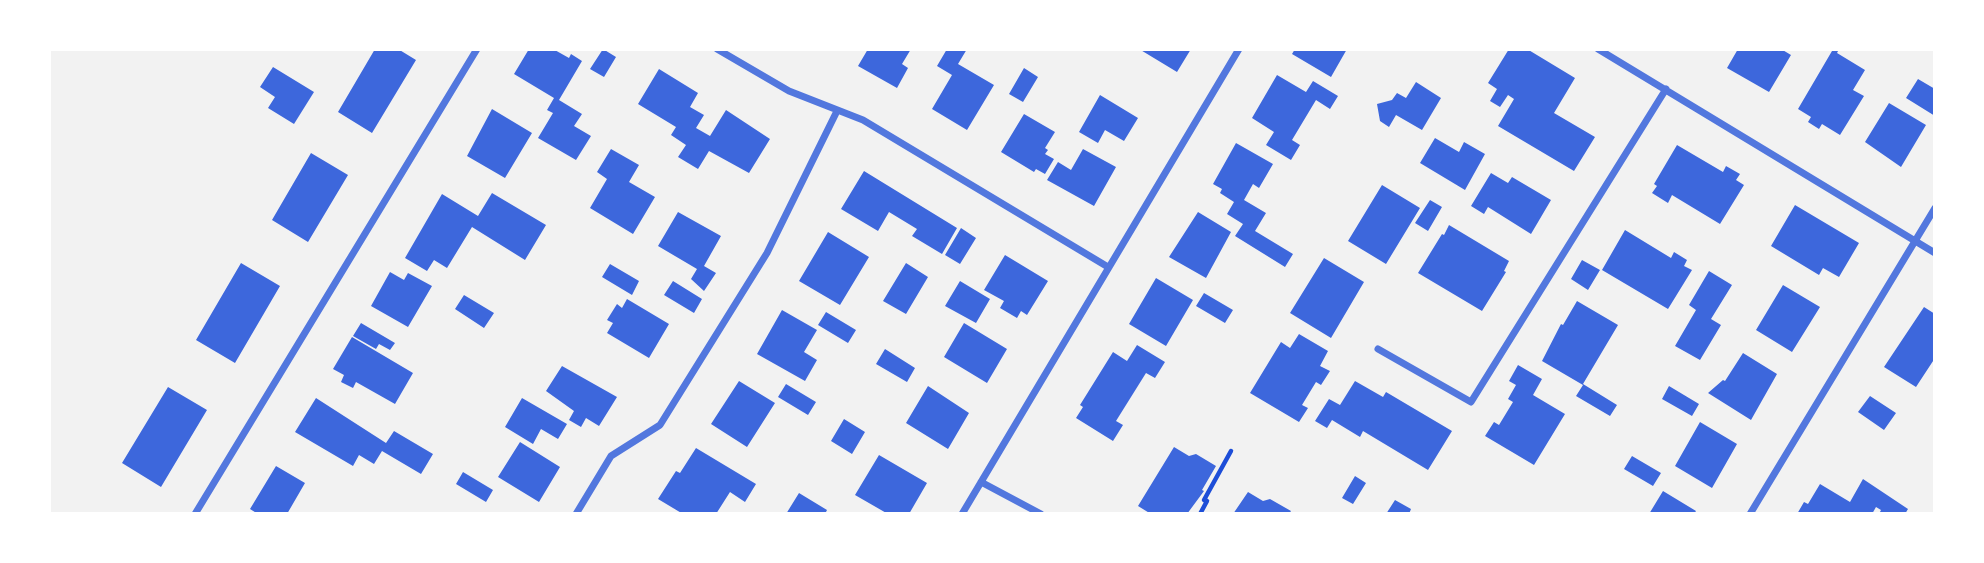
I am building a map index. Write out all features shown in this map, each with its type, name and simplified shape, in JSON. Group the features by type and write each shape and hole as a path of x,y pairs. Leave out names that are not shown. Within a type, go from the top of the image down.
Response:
{"street":[{"path":"195,514 477,49"},
{"path":"717,49 789,91 863,120 1108,267"},
{"path":"962,514 1239,49"},
{"path":"1598,49 1935,253"},
{"path":"1378,348 1471,402 1666,89"},
{"path":"576,514 611,456 660,425 767,253 837,111"},
{"path":"1750,514 1935,208"},
{"path":"981,482 1041,514"}],"path":[{"path":"1200,514 1207,501 1204,500 1231,451"}],"building":[{"path":"375,49 398,49 416,60 372,133 338,112"},
{"path":"529,49 553,49 569,58 571,54 582,61 559,100 582,114 574,126 591,136 576,160 538,138 553,113 547,110 554,98 514,74"},
{"path":"603,49 616,57 604,77 590,69"},
{"path":"868,49 911,49 902,64 908,68 897,88 858,66"},
{"path":"947,49 967,49 958,64 994,85 967,130 932,109 952,75 937,66"},
{"path":"1139,49 1191,49 1177,72"},
{"path":"1295,49 1347,49 1331,77 1292,54"},
{"path":"1509,49 1527,49 1575,78 1554,113 1595,137 1574,171 1498,126 1514,99 1508,95 1500,107 1490,101 1497,89 1488,83"},
{"path":"1738,49 1781,49 1791,55 1769,92 1727,68"},
{"path":"1829,49 1839,49 1837,53 1865,70 1853,90 1864,96 1840,135 1822,124 1819,129 1808,122 1811,117 1798,109 1832,51"},
{"path":"273,67 314,92 294,124 268,108 275,97 260,87"},
{"path":"1024,68 1038,77 1023,102 1009,94"},
{"path":"659,69 698,93 690,107 704,115 696,128 710,136 726,110 770,139 749,173 709,151 698,169 678,157 686,145 671,135 676,127 638,104"},
{"path":"1277,75 1306,92 1313,81 1338,96 1330,109 1316,100 1292,140 1300,145 1291,160 1266,145 1274,132 1252,118"},
{"path":"1918,79 1935,89 1935,116 1906,98"},
{"path":"1416,82 1441,98 1422,130 1396,115 1389,127 1380,121 1377,104 1392,100 1397,93 1406,98"},
{"path":"1100,95 1138,118 1124,141 1105,130 1098,143 1079,132"},
{"path":"1889,103 1926,125 1901,167 1865,142"},
{"path":"492,109 532,133 505,178 467,156"},
{"path":"1024,114 1055,132 1045,148 1048,150 1045,154 1054,159 1045,174 1036,169 1034,172 1001,152"},
{"path":"1435,138 1459,152 1464,142 1485,154 1465,190 1420,163"},
{"path":"1236,143 1273,164 1259,188 1253,184 1244,200 1266,213 1255,231 1293,254 1285,267 1235,236 1243,224 1227,214 1234,202 1220,193 1222,189 1213,184"},
{"path":"1677,145 1723,172 1726,166 1740,174 1736,180 1744,185 1720,224 1672,195 1668,203 1652,193 1657,186 1654,184"},
{"path":"611,149 639,165 629,182 655,197 633,234 590,208 607,179 597,172"},
{"path":"1083,149 1116,167 1094,206 1047,180 1058,162 1071,170"},
{"path":"311,153 348,175 308,242 272,220"},
{"path":"864,171 957,228 942,254 912,236 917,229 889,212 878,231 841,209"},
{"path":"1491,173 1508,183 1512,177 1551,200 1531,234 1488,207 1484,214 1471,206"},
{"path":"1382,185 1420,208 1386,264 1348,241"},
{"path":"492,193 546,225 525,260 472,227 447,268 434,260 427,271 405,258 442,194 478,216"},
{"path":"1430,200 1442,207 1428,231 1415,223"},
{"path":"1795,205 1859,243 1839,277 1823,268 1819,275 1771,246"},
{"path":"678,212 721,236 704,266 716,273 704,291 691,279 697,269 658,246"},
{"path":"1198,212 1231,232 1206,278 1169,257"},
{"path":"1449,225 1509,261 1504,271 1506,272 1482,311 1418,273"},
{"path":"961,228 976,238 960,264 945,255"},
{"path":"1625,230 1671,258 1674,252 1687,260 1684,266 1692,270 1668,309 1602,270"},
{"path":"828,232 869,257 840,305 799,281"},
{"path":"1005,255 1048,281 1027,315 1021,311 1017,318 1000,308 1004,301 984,290"},
{"path":"1324,258 1364,282 1331,338 1290,313"},
{"path":"1582,260 1600,270 1588,290 1571,279"},
{"path":"241,263 280,286 235,363 196,340"},
{"path":"906,263 928,277 906,314 883,301"},
{"path":"610,264 639,281 632,295 602,277"},
{"path":"1709,271 1732,285 1711,319 1721,325 1700,360 1675,346 1696,310 1689,305"},
{"path":"390,272 404,280 408,273 432,286 408,327 371,306"},
{"path":"1156,278 1193,300 1166,346 1129,324"},
{"path":"673,281 702,299 694,313 664,295"},
{"path":"960,281 990,299 976,323 945,306"},
{"path":"1783,285 1820,307 1792,352 1756,330"},
{"path":"1204,293 1233,310 1225,323 1196,306"},
{"path":"464,295 494,313 484,328 455,309"},
{"path":"627,299 669,324 649,358 607,333 613,323 607,320 617,304 622,308"},
{"path":"1577,301 1618,325 1583,384 1617,405 1610,416 1576,396 1583,385 1542,361 1561,324 1563,325"},
{"path":"1924,307 1935,314 1935,358 1916,387 1884,367"},
{"path":"782,310 817,330 804,352 817,360 805,381 757,354"},
{"path":"826,312 856,330 848,343 818,325"},
{"path":"361,323 395,343 390,350 379,344 376,349 353,336"},
{"path":"964,323 1007,349 987,383 944,357"},
{"path":"1299,334 1328,351 1320,366 1330,371 1321,385 1316,382 1302,405 1308,408 1299,422 1250,393 1281,342 1290,348"},
{"path":"352,337 413,373 395,404 356,382 353,388 341,382 344,375 333,369"},
{"path":"1137,345 1165,362 1155,378 1146,373 1116,421 1123,425 1113,441 1076,418 1083,407 1080,405 1113,352 1127,361"},
{"path":"885,349 915,368 907,382 876,364"},
{"path":"1743,353 1777,374 1751,420 1708,393 1725,381"},
{"path":"1518,365 1542,379 1533,395 1565,414 1534,465 1485,436 1494,422 1499,425 1513,402 1508,399 1516,385 1509,381"},
{"path":"562,366 617,397 599,426 586,418 581,427 569,420 574,411 546,391"},
{"path":"739,381 775,403 747,447 711,424"},
{"path":"1355,381 1383,397 1386,392 1452,431 1428,470 1363,431 1360,437 1332,420 1327,428 1315,421 1329,399 1340,405"},
{"path":"786,384 816,402 808,415 778,397"},
{"path":"928,386 969,413 948,449 906,423"},
{"path":"1669,386 1699,404 1692,416 1662,399"},
{"path":"168,387 207,410 161,487 122,463"},
{"path":"1870,396 1896,413 1884,430 1858,412"},
{"path":"316,398 386,443 394,431 433,454 421,474 382,451 374,464 359,455 353,466 295,432"},
{"path":"522,398 567,424 558,439 541,429 533,444 505,427"},
{"path":"844,419 865,432 852,454 831,441"},
{"path":"1700,422 1737,444 1712,488 1675,466"},
{"path":"520,442 560,467 539,502 498,477"},
{"path":"1174,447 1189,456 1196,454 1216,466 1202,490 1204,491 1187,514 1151,514 1138,506"},
{"path":"696,448 756,484 745,502 730,492 716,514 683,514 658,499 676,471 680,473"},
{"path":"879,455 927,483 909,514 888,514 855,495"},
{"path":"1632,456 1661,473 1653,486 1624,469"},
{"path":"276,466 305,483 287,514 258,514 250,509"},
{"path":"463,472 493,490 486,502 456,484"},
{"path":"1355,476 1366,483 1353,504 1342,498"},
{"path":"1863,479 1908,509 1905,514 1879,514 1881,510 1876,507 1872,514 1797,514 1804,502 1808,504 1820,484 1850,502"},
{"path":"1663,491 1696,511 1694,514 1649,514"},
{"path":"1248,492 1263,501 1270,499 1291,511 1289,514 1233,514"},
{"path":"799,493 827,510 825,514 786,514"},
{"path":"1395,500 1411,509 1409,514 1386,514"}]}
